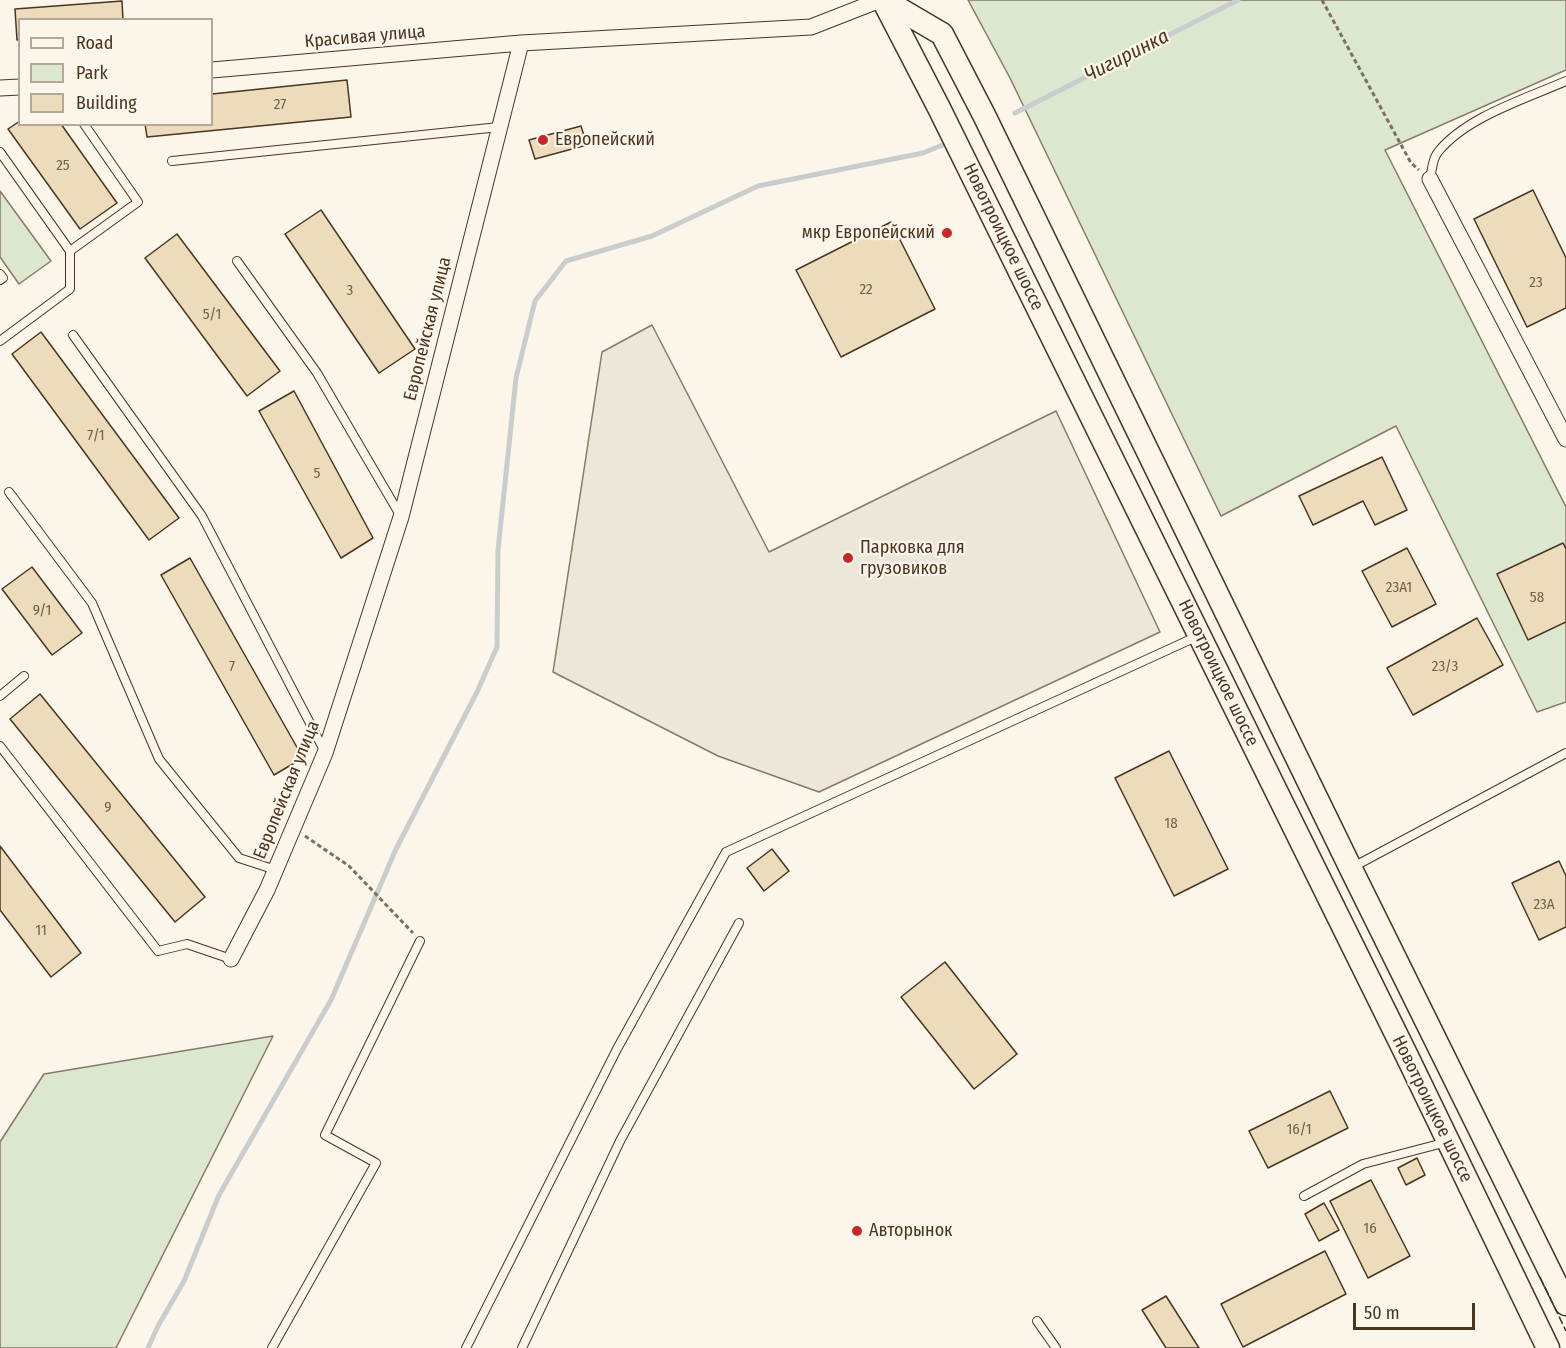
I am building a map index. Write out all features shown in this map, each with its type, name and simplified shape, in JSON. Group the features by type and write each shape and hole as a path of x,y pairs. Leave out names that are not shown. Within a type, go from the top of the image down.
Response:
{"main road":[{"name":"Новотроицкое шоссе","path":"882,0 939,108 1449,1142 1548,1348"},
{"name":"Новотроицкое шоссе","path":"882,0 942,34 989,125 1566,1304"}],"street":[{"path":"521,43 812,27 882,0"},
{"name":"Красивая улица","path":"213,70 521,43"},
{"name":"Европейская улица","path":"231,959 276,870 326,753 401,517 521,43"},
{"path":"0,88 18,87"},
{"path":"1430,179 1566,439"}],"lane":[{"path":"1430,179 1436,154 1457,134 1479,118 1566,81"},
{"path":"70,251 138,202 85,126"},
{"path":"172,161 500,127"},
{"path":"0,152 70,251 70,289 0,340"},
{"path":"237,261 317,373 401,517"},
{"path":"0,274 3,278 0,280"},
{"path":"73,336 202,516 326,753"},
{"path":"9,492 92,603 159,759 239,858 276,870"},
{"path":"466,1348 617,1049 726,852 1199,636"},
{"path":"0,696 24,676"},
{"path":"0,746 158,951 187,944 231,959"},
{"path":"1351,868 1566,753"},
{"path":"522,1348 620,1141 739,923"},
{"path":"272,1348 376,1163 325,1135 420,941"},
{"path":"1304,1196 1363,1164 1449,1142"},
{"path":"1037,1321 1056,1348"}],"path":[{"path":"1322,0 1411,163 1430,179"},
{"path":"294,828 349,866 420,941"}],"green space":[{"path":"968,0 1566,0 1566,70 1385,150 1566,507 1566,702 1537,712 1396,426 1221,516 1010,78"},
{"path":"0,191 51,261 19,284 0,257"},
{"path":"273,1036 116,1348 0,1348 0,1142 44,1074"}],"shaded area":[{"name":"Парковка для грузовиков","path":"652,325 769,552 1056,411 1160,632 819,792 718,756 553,672 602,352"}],"building":[{"path":"122,1 123,18 18,18 17,40 15,9"},
{"path":"347,80 351,117 147,137 145,126 213,126 213,94"},
{"path":"18,122 18,126 62,126 117,203 80,229 8,129"},
{"path":"581,126 587,145 535,159 529,140"},
{"path":"1533,190 1566,258 1566,308 1527,327 1474,219"},
{"path":"321,210 415,349 379,373 285,234"},
{"path":"891,222 935,309 841,357 796,270"},
{"path":"177,234 280,371 247,396 145,258"},
{"path":"41,332 179,518 149,540 12,354"},
{"path":"294,391 373,538 341,558 259,411"},
{"path":"1382,457 1407,510 1375,525 1363,501 1313,525 1299,496"},
{"path":"1563,543 1566,549 1566,622 1528,640 1497,574"},
{"path":"1407,548 1436,604 1392,627 1362,571"},
{"path":"190,558 303,758 274,775 161,575"},
{"path":"32,567 82,633 52,655 2,589"},
{"path":"1477,618 1503,665 1413,715 1387,668"},
{"path":"40,694 205,897 175,922 10,719"},
{"path":"1169,751 1228,869 1174,896 1115,778"},
{"path":"0,846 81,953 51,977 0,910"},
{"path":"772,849 789,871 764,891 747,868"},
{"path":"1559,861 1566,876 1566,927 1539,940 1512,883"},
{"path":"945,962 1017,1054 974,1089 901,997"},
{"path":"1330,1091 1348,1128 1268,1168 1249,1131"},
{"path":"1417,1158 1425,1175 1406,1185 1398,1168"},
{"path":"1371,1180 1410,1256 1368,1278 1330,1201"},
{"path":"1324,1203 1339,1230 1319,1241 1305,1214"},
{"path":"1325,1251 1346,1294 1243,1347 1221,1304"},
{"path":"1166,1296 1199,1348 1166,1348 1142,1310"}],"waterway":[{"name":"Чигиринка","path":"1015,113 1238,0"},
{"path":"148,1348 184,1281 219,1195 331,1000 396,849 477,692 497,647 498,550 516,378 535,301 566,261 652,236 758,186 923,153 945,144"}],"fence":[{"path":"1540,1277 1566,1331"}],"place":[{"name":"Европейский","path":"543,140"},
{"name":"мкр Европейский","path":"947,233"},
{"name":"Парковка для грузовиков","path":"848,558"},
{"name":"Авторынок","path":"857,1231"}]}
